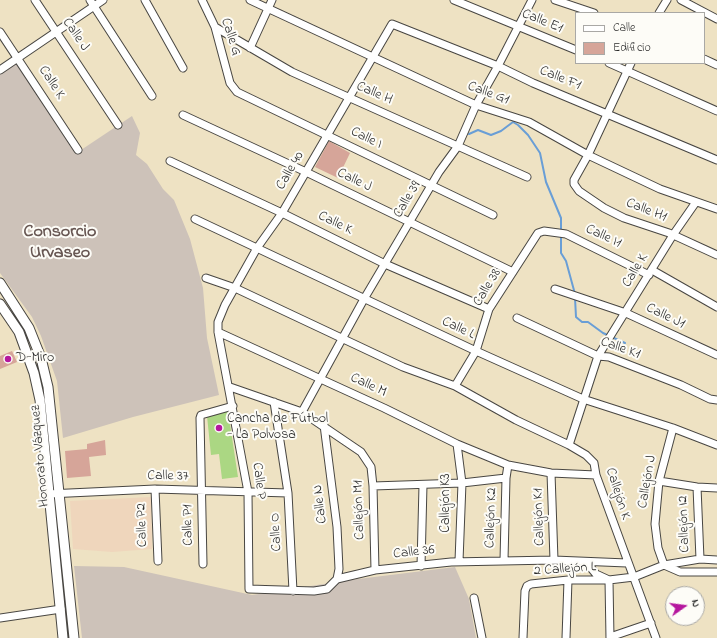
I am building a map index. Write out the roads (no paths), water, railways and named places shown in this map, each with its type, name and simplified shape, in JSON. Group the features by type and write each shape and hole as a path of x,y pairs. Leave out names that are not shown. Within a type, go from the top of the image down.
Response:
{"street":[{"name":"Calle J","path":"35,0 118,125"},
{"path":"0,70 57,31 92,3 103,0"},
{"path":"145,0 183,68"},
{"name":"Calle G","path":"202,0 215,27 230,83"},
{"name":"Calle G1","path":"250,0 371,58 476,105 529,122 588,155 660,189 717,209"},
{"path":"250,48 272,0"},
{"name":"Calle E1","path":"454,0 575,50"},
{"name":"Calle 39","path":"302,412 319,378 343,339 364,299 432,185 458,146 476,105 519,27 532,0"},
{"path":"555,0 591,12"},
{"path":"659,12 667,0"},
{"path":"682,0 704,12"},
{"path":"92,3 152,96"},
{"path":"705,12 717,19"},
{"name":"Calle 40","path":"218,332 218,322 235,288 258,248 282,213 392,24"},
{"name":"Calle F1","path":"392,24 498,66 533,83 608,113 717,160"},
{"name":"Calle H","path":"215,27 292,72 527,177"},
{"name":"Calle K","path":"0,32 78,150"},
{"path":"705,59 717,65"},
{"path":"612,64 717,111"},
{"path":"588,155 630,64"},
{"name":"Calle I","path":"230,83 237,92 494,215"},
{"name":"Calle J","path":"183,115 306,172 514,272"},
{"name":"Calle H1","path":"588,155 574,180 574,184 579,191 604,208 624,218 672,235 717,255"},
{"name":"Calle K","path":"170,161 282,213 385,264 489,309"},
{"name":"Calle K","path":"583,399 598,356 626,313 672,235 696,202"},
{"name":"Calle L","path":"195,219 476,351 583,399 673,428 717,445"},
{"name":"Calle 38","path":"455,386 476,351 489,309 538,233 544,231 566,234"},
{"name":"Calle I1","path":"566,234 651,272 717,307"},
{"name":"Callejón K","path":"206,278 235,288 403,367 455,386 516,420 569,445 586,455 594,463 596,476 627,564"},
{"name":"Honorato Vázquez","path":"0,283 28,328 41,358 48,387 74,638"},
{"name":"Calle J1","path":"555,288 626,313 717,355"},
{"name":"Honorato Vázquez","path":"0,304 18,332 34,373 44,435 48,494 63,638"},
{"name":"Calle K1","path":"517,318 598,356 609,357 681,385 710,399 717,400"},
{"name":"Calle M","path":"218,332 319,378 457,444 508,465 552,473 596,476"},
{"name":"Calle P","path":"218,332 230,387 248,492 249,588"},
{"name":"Callejón M1","path":"230,387 302,412 324,425 361,452 370,467 373,486 375,570"},
{"path":"569,445 583,399"},
{"name":"Calle O","path":"274,402 288,493 293,591"},
{"name":"Calle P1","path":"203,564 200,418 201,415 233,406"},
{"name":"Calle N","path":"324,425 337,527 339,569 337,579"},
{"name":"Callejón J","path":"664,565 655,536 655,524 659,481 673,428"},
{"name":"Callejón K3","path":"457,444 462,483 459,562"},
{"path":"373,486 462,483 506,478 508,465"},
{"name":"Callejón K1","path":"552,473 554,560"},
{"name":"Callejón K2","path":"504,560 506,478"},
{"path":"659,481 697,487 717,488"},
{"path":"422,566 423,485"},
{"name":"Callejón I2","path":"697,487 700,559"},
{"name":"Calle 37","path":"48,494 155,489 288,493"},
{"name":"Calle P2","path":"155,489 158,561"},
{"path":"586,562 596,574 609,580 634,577 664,565 700,559 717,560"},
{"name":"Calle 36","path":"249,588 314,591 327,589 337,579 375,570 459,562 554,560 627,564"},
{"path":"627,564 634,577 656,638"},
{"path":"664,565 680,572 717,572"},
{"path":"566,638 568,580"},
{"name":"2 Callejón L","path":"523,638 525,591 527,586 531,584 568,580 609,580"},
{"path":"609,580 610,637 651,623"},
{"path":"474,598 482,638"},
{"path":"0,618 60,606 70,602"}],"waterway":[{"path":"469,134 478,130 491,135 501,131 513,122 528,135 540,153 546,182 561,218 561,231"},
{"path":"561,235 561,253 566,261 575,294"},
{"path":"575,298 576,317 582,322 588,322 603,333 625,343"}],"place":[{"name":"D-Miro","path":"8,359"},
{"name":"Cancha de Fútbol - La Polvosa","path":"219,428"}],"district":[{"name":"Consorcio Urvaseo","path":"60,243"}]}
